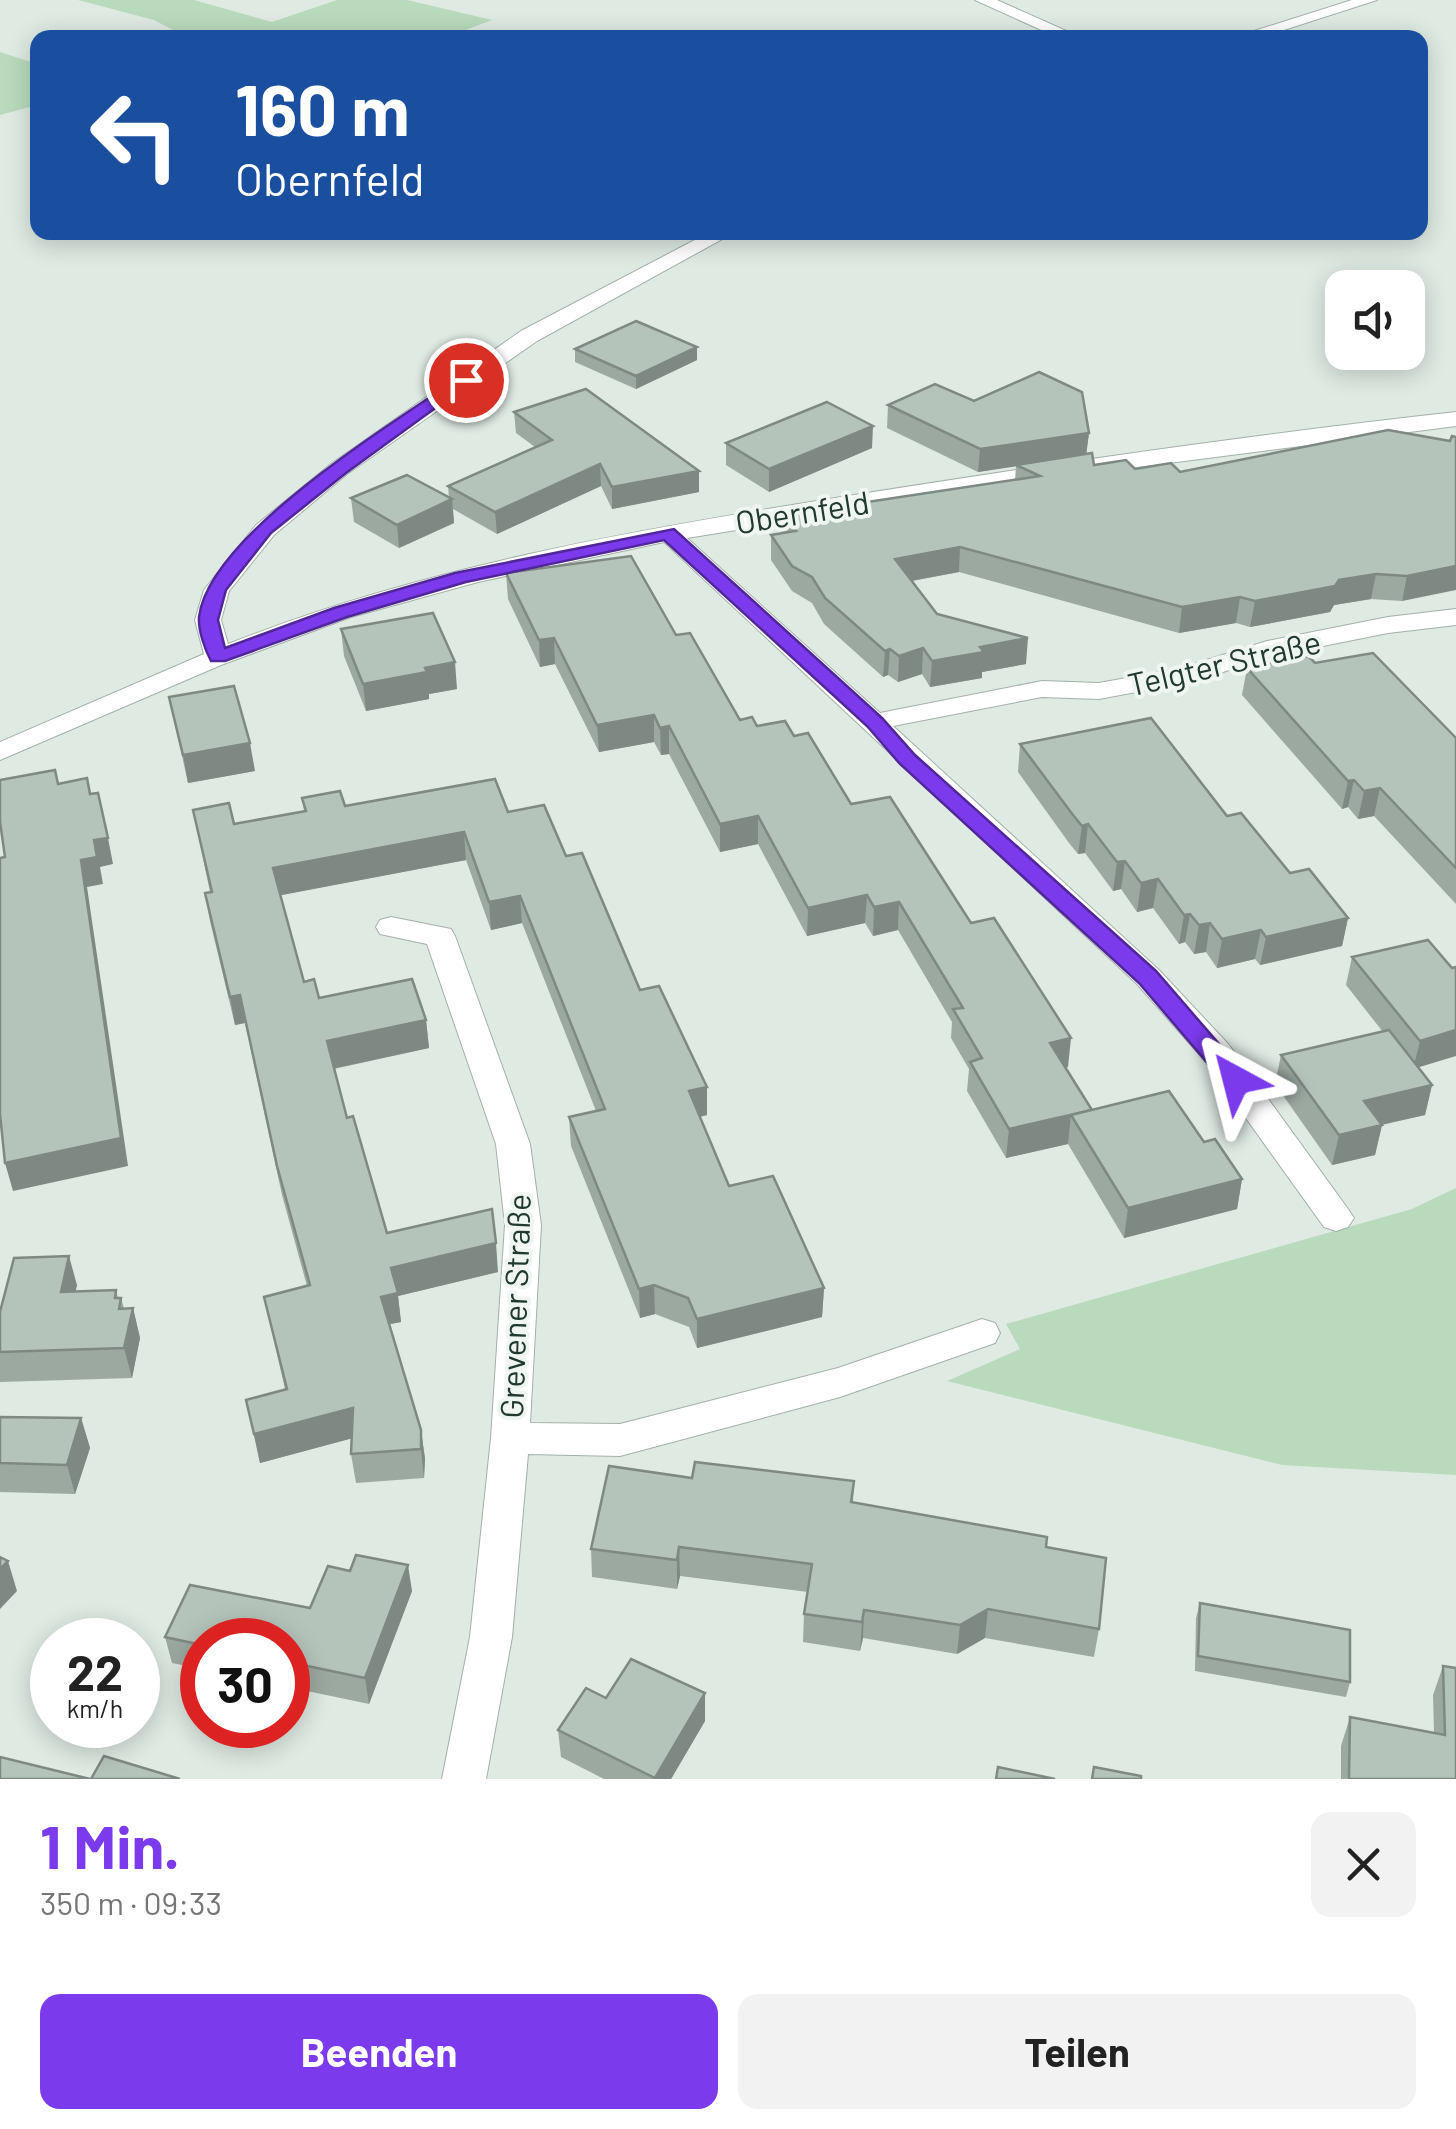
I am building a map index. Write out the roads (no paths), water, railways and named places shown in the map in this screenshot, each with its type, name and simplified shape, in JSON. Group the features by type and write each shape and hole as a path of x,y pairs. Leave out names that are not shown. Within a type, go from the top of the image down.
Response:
{"street":[{"path":"983,0 1055,30"},
{"path":"1267,30 1369,0"},
{"path":"218,657 208,620 217,590 265,530 339,469 529,336 711,240"},
{"name":"Obernfeld","path":"0,752 218,657 340,612 462,578 668,533 1031,474 1301,436 1456,419"},
{"path":"668,533 1148,977 1216,1053 1336,1218"},
{"name":"Telgter Straße","path":"874,722 1042,689 1116,688 1186,675 1268,648 1388,625 1456,617"},
{"name":"Grevener Straße","path":"391,928 440,936 513,1144 523,1224 510,1438 491,1636 464,1779"},
{"name":"Grevener Straße","path":"510,1438 620,1440 840,1382 982,1333"}]}
